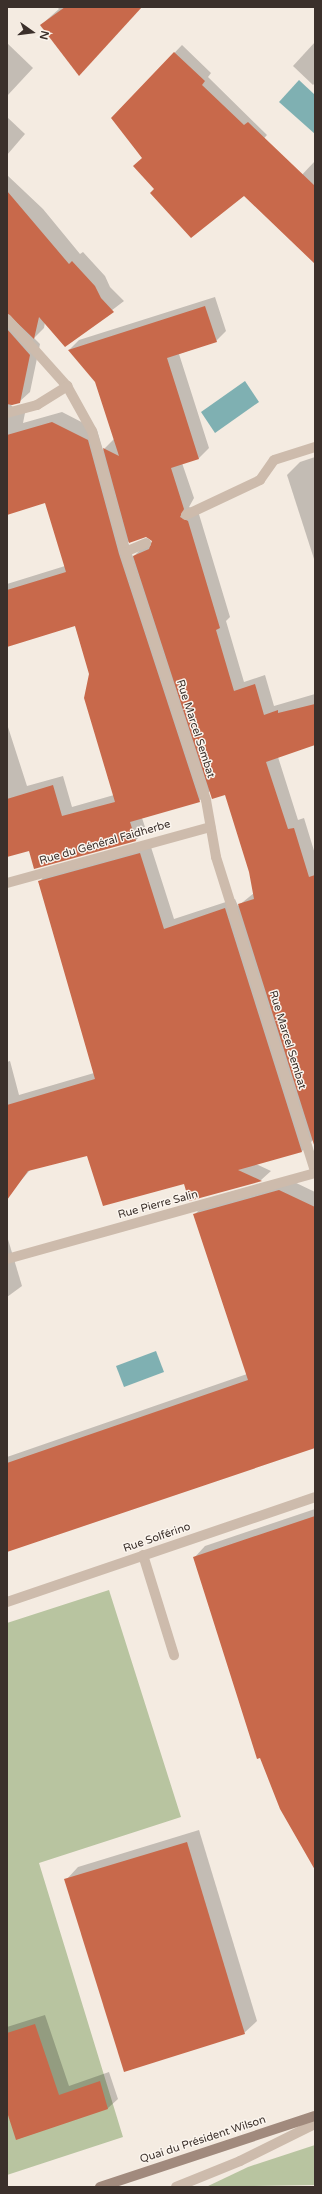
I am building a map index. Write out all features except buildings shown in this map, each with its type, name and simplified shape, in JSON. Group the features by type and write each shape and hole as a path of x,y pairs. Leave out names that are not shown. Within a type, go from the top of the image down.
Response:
{"street":[{"name":"Rue Marcel Sembat","path":"7,319 67,386 92,431 125,552 206,800 216,857 315,1172"},
{"path":"7,413 37,405 67,386"},
{"path":"186,515 260,480 274,460 315,448"},
{"path":"125,552 146,543"},
{"name":"Rue du Général Faidherbe","path":"7,883 210,827"},
{"name":"Rue Pierre Salin","path":"7,1259 315,1172"},
{"name":"Rue Solférino","path":"7,1602 315,1497"},
{"path":"143,1555 174,1655"},
{"name":"Quai du Président Wilson","path":"100,2187 315,2116"},
{"path":"176,2187 240,2161 315,2124"}],"green space":[{"path":"109,1590 181,1817 39,1863 123,2137 7,2175 7,1623"},
{"path":"315,2145 315,2185 206,2187 248,2167"}],"water":[{"path":"299,80 315,95 315,134 279,102"},
{"path":"245,381 259,402 215,433 201,412"},
{"path":"156,1351 164,1372 124,1387 116,1366"}]}
